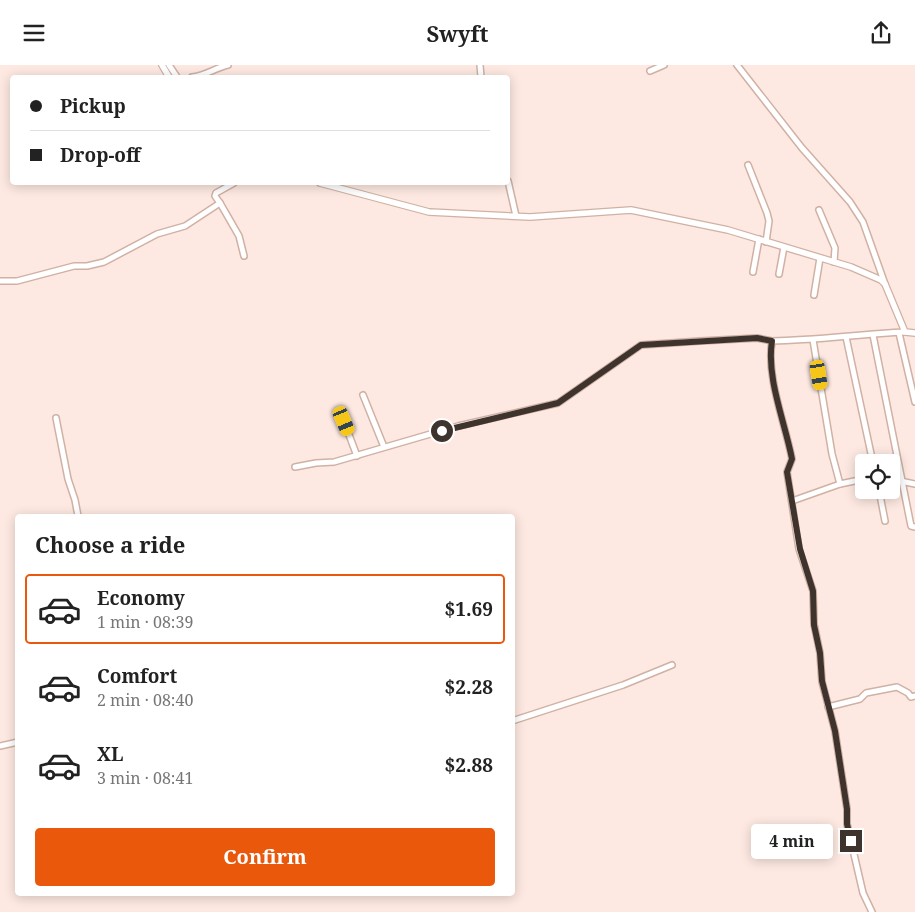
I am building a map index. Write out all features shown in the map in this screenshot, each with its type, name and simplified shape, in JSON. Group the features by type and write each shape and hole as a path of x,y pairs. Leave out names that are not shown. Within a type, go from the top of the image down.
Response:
{"street":[{"path":"204,75 216,68 228,65"},
{"path":"650,71 664,65"},
{"path":"737,65 802,148 850,202 863,222 902,333 915,402"},
{"path":"748,165 769,221 766,242"},
{"path":"230,185 216,193 215,196 239,236 244,256"},
{"path":"327,185 428,212 530,217 631,210 728,230 851,267 886,284"},
{"path":"509,185 516,216"},
{"path":"0,281 18,281 74,266 87,266 104,262 158,235 185,226 220,203"},
{"path":"819,210 835,248 834,262"},
{"path":"753,272 759,239"},
{"path":"779,274 784,247"},
{"path":"814,295 820,258"},
{"path":"295,467 334,462 458,426 558,403 641,345 757,338 772,341 814,340 915,333"},
{"path":"873,335 910,526 915,527"},
{"path":"846,337 871,454"},
{"path":"814,340 832,454 840,484"},
{"path":"772,341 772,375 792,459 787,472 800,549 813,591 814,625 820,653 822,681 835,731 847,809 847,824 863,893 872,912"},
{"path":"362,395 384,447"},
{"path":"340,411 357,456"},
{"path":"56,418 68,479 78,514"},
{"path":"792,501 840,484 855,481"},
{"path":"902,482 915,484"},
{"path":"881,499 885,521"},
{"path":"515,720 623,685 672,665"},
{"path":"828,707 860,699 866,693 897,687 908,693 911,697 915,696"},
{"path":"0,746 15,743"}],"route":[{"path":"442,431 558,403 641,345 757,338 772,341 772,375 792,459 787,472 800,549 813,591 814,625 820,653 822,681 835,731 847,809 847,824 851,841"}]}
